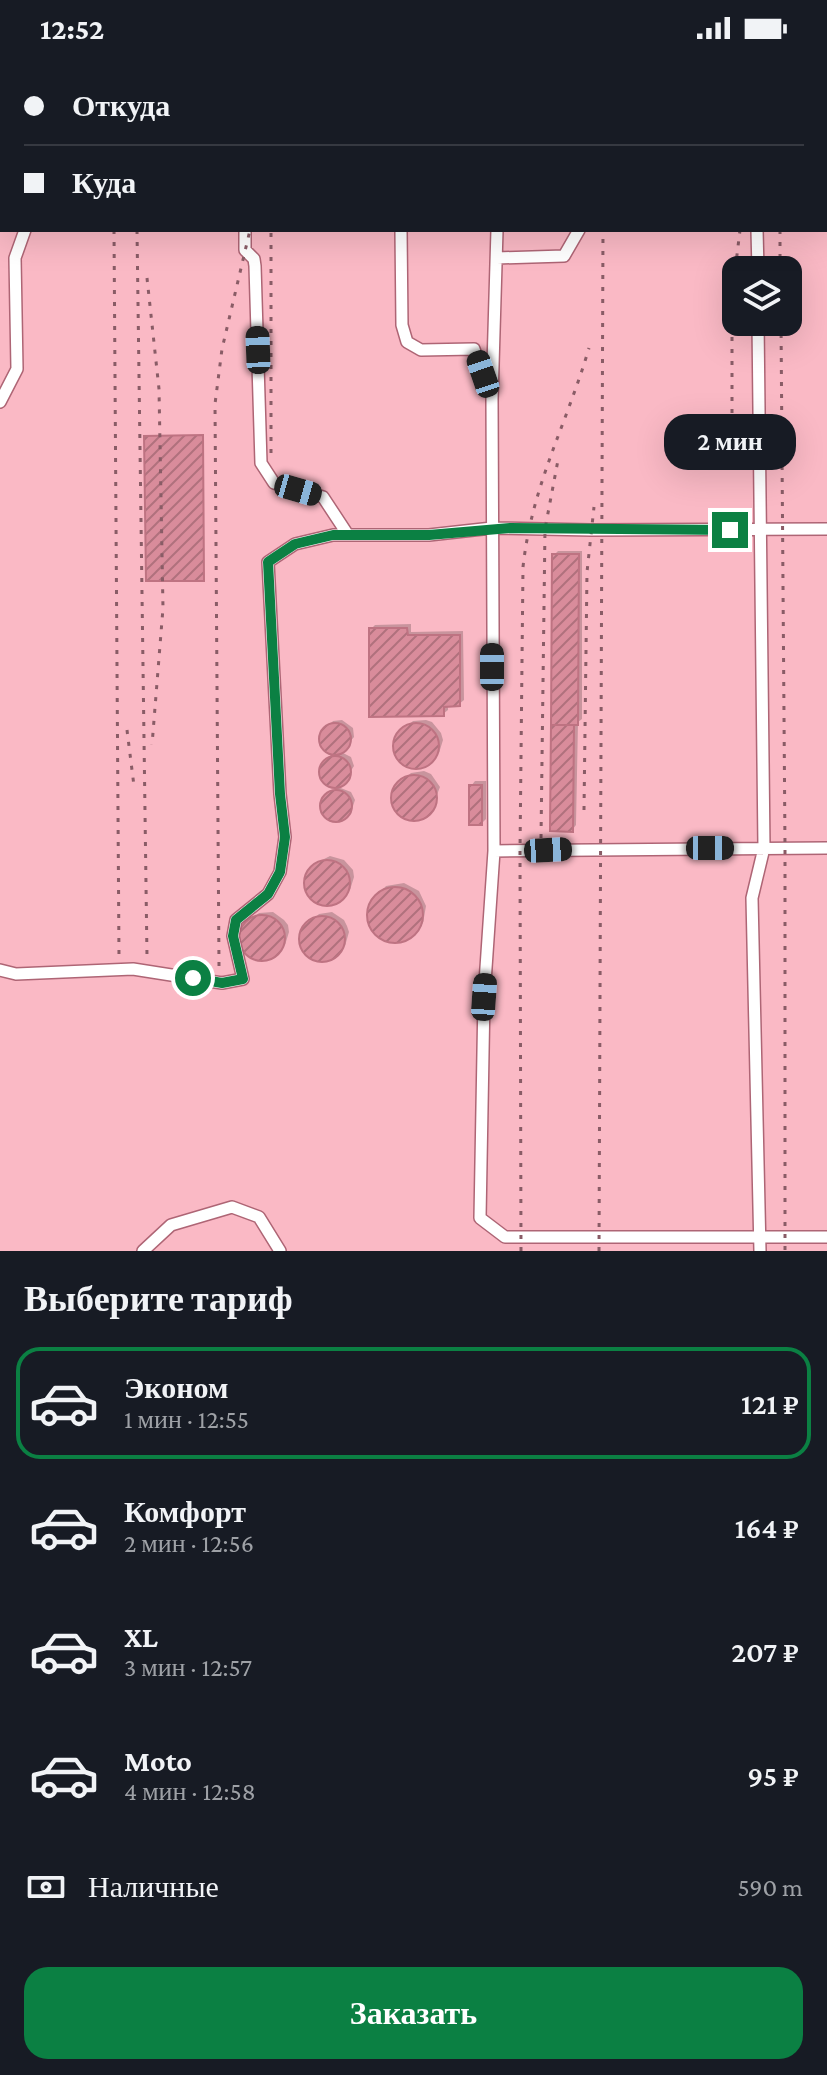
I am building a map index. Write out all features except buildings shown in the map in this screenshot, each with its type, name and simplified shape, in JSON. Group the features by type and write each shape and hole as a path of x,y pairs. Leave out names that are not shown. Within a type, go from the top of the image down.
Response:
{"lane":[{"path":"0,402 17,369 15,258 24,232"},
{"path":"245,232 245,250 254,259 255,266 261,463 274,483 323,497 348,535"},
{"path":"401,232 402,325 407,342 421,350 474,349 492,399"},
{"path":"497,232 492,399 494,851 484,997 480,1218 505,1237 827,1237"},
{"path":"497,258 564,256 578,232"},
{"path":"757,232 758,256"},
{"path":"758,336 764,848 752,898 760,1251"},
{"path":"0,970 16,974 133,969 222,983 243,979 233,936 236,920 268,894 280,872 285,837 268,562 295,544 333,535 429,535 492,528 827,529"},
{"path":"494,851 827,848"},
{"path":"143,1251 171,1225 232,1207 259,1217 280,1251"}],"railway":[{"path":"114,232 119,957"},
{"path":"137,232 147,957"},
{"path":"219,966 215,404 222,349 250,232"},
{"path":"271,232 271,453"},
{"path":"599,1251 603,232"},
{"path":"732,413 732,296 740,232"},
{"path":"780,232 780,256"},
{"path":"147,278 159,389 163,608 152,745"},
{"path":"781,336 785,1251"},
{"path":"521,1251 523,567 527,537 542,482 589,348"},
{"path":"541,838 545,529 558,460"},
{"path":"584,810 587,572 594,507"},
{"path":"127,730 134,786"}],"route":[{"path":"193,978 222,983 243,979 233,936 236,920 268,894 280,872 285,837 268,562 295,544 333,535 429,535 492,528 730,530"}]}
